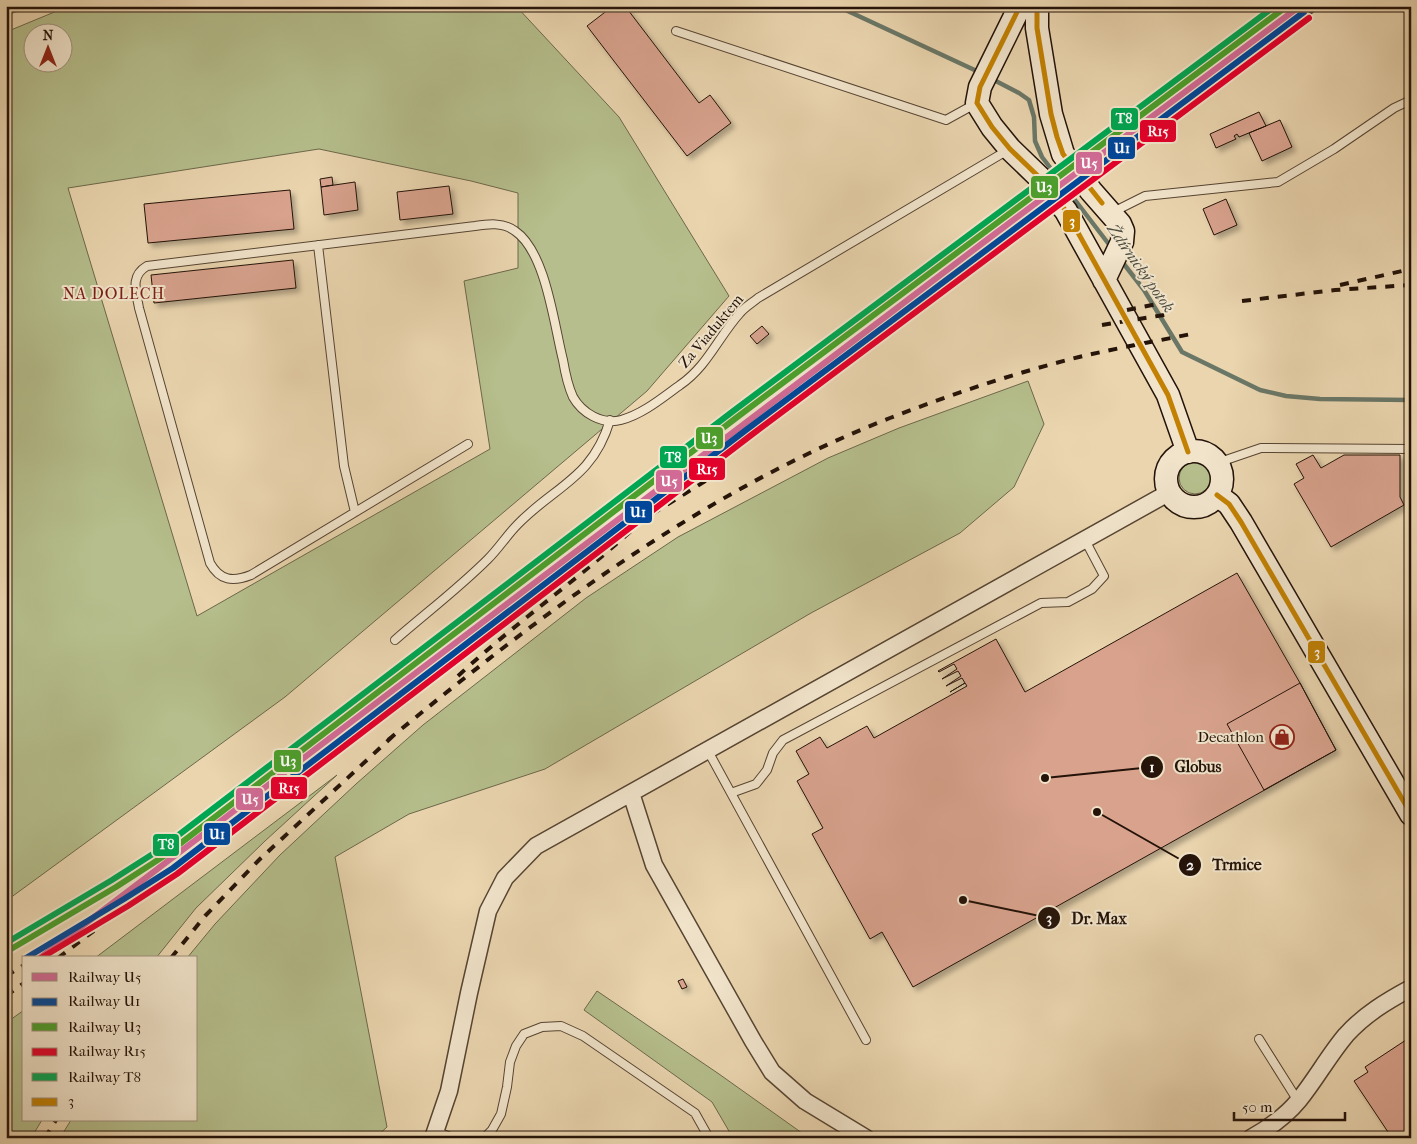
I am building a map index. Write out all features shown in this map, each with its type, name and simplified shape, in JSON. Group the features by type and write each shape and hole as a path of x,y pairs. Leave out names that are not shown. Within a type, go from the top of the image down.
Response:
{"main road":[{"path":"1020,6 991,63 979,95 992,127 1010,149 1039,177 1066,211 1168,395 1188,452"},
{"path":"1037,6 1037,28 1051,114 1063,154 1091,191 1120,224 1123,231 1118,251 1104,280"},
{"path":"1196,451 1204,453 1217,463 1221,471 1221,488 1210,502 1202,506 1193,507 1176,500 1170,492 1167,484 1167,475 1175,460 1188,452 1196,451"},
{"path":"1217,495 1229,504 1241,522 1411,814"}],"street":[{"path":"434,1134 449,1091 469,992 488,912 505,878 536,846 708,752 1170,492"},
{"path":"631,793 654,865 752,1041 772,1072 805,1101 866,1138"},
{"path":"1251,1138 1270,1128 1298,1101 1346,1036 1380,1005 1411,988"}],"lane":[{"path":"676,31 946,120 979,95"},
{"path":"1111,213 1145,196 1278,182 1334,149 1394,108 1411,100"},
{"name":"Za Viaduktem","path":"610,420 620,420 651,406 689,379 709,357 740,312 758,298 1010,149"},
{"path":"396,640 488,558 518,523 576,477 589,463 605,437 610,420 599,419 590,414 580,406 572,395 548,290 534,254 516,231 493,224 147,266 141,269 136,277 135,286 139,308 210,563 215,572 230,579 240,579 251,575 468,444"},
{"path":"318,245 344,466 355,512"},
{"path":"1217,463 1261,448 1411,448"},
{"path":"730,793 756,784 767,770 773,753 783,740 1041,603 1068,602 1092,589 1104,576 1085,540"},
{"path":"708,752 866,1040"},
{"path":"484,1138 492,1130 500,1114 507,1087 510,1062 516,1046 524,1034 542,1027 561,1026 584,1036 695,1113 709,1138"},
{"path":"1259,1039 1298,1101"},
{"path":"434,1134 453,1138"}],"green space":[{"path":"6,6 36,6 6,15"},
{"path":"69,6 127,6 161,11 180,6 516,6 619,117 729,296 647,391 285,697 6,901 6,32 22,25 22,72 72,72 72,22 30,22","holes":["319,149 471,181 518,193 518,268 464,281 490,449 197,616 68,188"]},
{"path":"1028,381 1044,424 1014,487 960,533 811,613 545,769 409,814 335,857 387,1127 375,1138 60,1138 70,1122 198,1122 198,956 189,956 215,924 280,855 423,725 586,598 678,537 828,458 899,428"},
{"path":"1195,462 1201,463 1206,467 1210,472 1210,484 1206,489 1201,493 1195,494 1189,493 1184,489 1180,484 1179,478 1180,472 1184,467 1189,463"},
{"path":"337,775 196,908 158,956 98,956"},
{"path":"597,991 809,1138 733,1138 712,1102 584,1010"},
{"path":"22,1011 22,1122 41,1122 31,1138 6,1138 6,1023"}],"building":[{"path":"613,6 625,6 699,103 710,95 731,123 687,156 587,26"},
{"path":"1259,112 1266,126 1239,137 1237,134 1234,136 1236,139 1216,148 1210,134"},
{"path":"1280,120 1292,147 1262,161 1249,133"},
{"path":"332,177 333,185 321,187 320,179"},
{"path":"355,182 358,210 324,215 321,187"},
{"path":"449,186 453,214 400,220 397,192"},
{"path":"290,190 294,229 148,243 144,204"},
{"path":"1226,199 1237,225 1214,235 1203,209"},
{"path":"293,260 296,288 154,303 151,275"},
{"path":"762,326 769,334 757,344 750,336"},
{"path":"1313,455 1321,468 1344,455 1400,455 1400,497 1404,505 1331,547 1294,484 1304,478 1296,464"},
{"path":"1237,573 1336,750 913,987 882,932 870,939 812,834 823,828 797,781 809,774 796,751 820,737 827,748 867,726 874,738 967,686 962,678 946,686 961,676 958,671 942,679 957,669 954,664 938,671 996,639 1025,692"},
{"name":"Decathlon","path":"1300,683 1336,750 1264,790 1227,724"},
{"path":"683,979 687,987 682,989 678,981"},
{"path":"1409,1038 1411,1040 1411,1138 1392,1138 1354,1081 1368,1072 1365,1067"}],"waterway":[{"name":"Ždírnický potok","path":"837,6 981,73"},
{"name":"Ždírnický potok","path":"992,79 1029,100 1034,117 1035,141 1042,157 1111,247"},
{"name":"Ždírnický potok","path":"1120,259 1144,290 1182,352 1260,390 1286,396 1320,399 1411,400"}],"railway":[{"path":"61,956 332,750 412,692 555,580 809,387 1319,6"},
{"path":"1340,285 1411,269"},
{"path":"1242,301 1335,290 1411,285"},
{"path":"1127,310 1162,303"},
{"path":"1102,325 1170,314"},
{"path":"388,740 505,646 565,602 690,518 754,481 821,448 890,418 960,392 1055,363 1196,333"},
{"path":"652,514 720,472"},
{"path":"458,676 632,530"},
{"path":"173,956 205,916 260,859 394,735"},
{"path":"38,956 75,931"},
{"path":"6,976 22,966"},
{"path":"6,996 22,984"},
{"path":"45,1138 55,1122"}],"rail line":[{"name":"T8","path":"6,943 159,850 732,412 1275,6"},
{"name":"U3","path":"6,952 116,887 164,856 736,418 1287,6"},
{"name":"U5","path":"43,956 984,242 1300,6"},
{"name":"U1","path":"29,956 173,868 746,430 1304,12"},
{"name":"R15","path":"44,956 177,874 750,436 1309,18"}],"transit line":[{"name":"3","path":"1020,6 980,87 977,103 992,127 1010,149 1039,177 1066,211 1168,395 1188,452"},
{"name":"3","path":"1037,6 1037,28 1051,114 1057,137 1063,154 1102,203"},
{"name":"3","path":"1217,495 1229,504 1241,522 1411,814"}],"place":[{"name":"Decathlon","path":"1282,737"},
{"name":"Globus","path":"1045,778"},
{"name":"Trmice","path":"1097,812"},
{"name":"Dr. Max","path":"963,900"}],"district":[{"name":"NA DOLECH","path":"114,293"}]}
